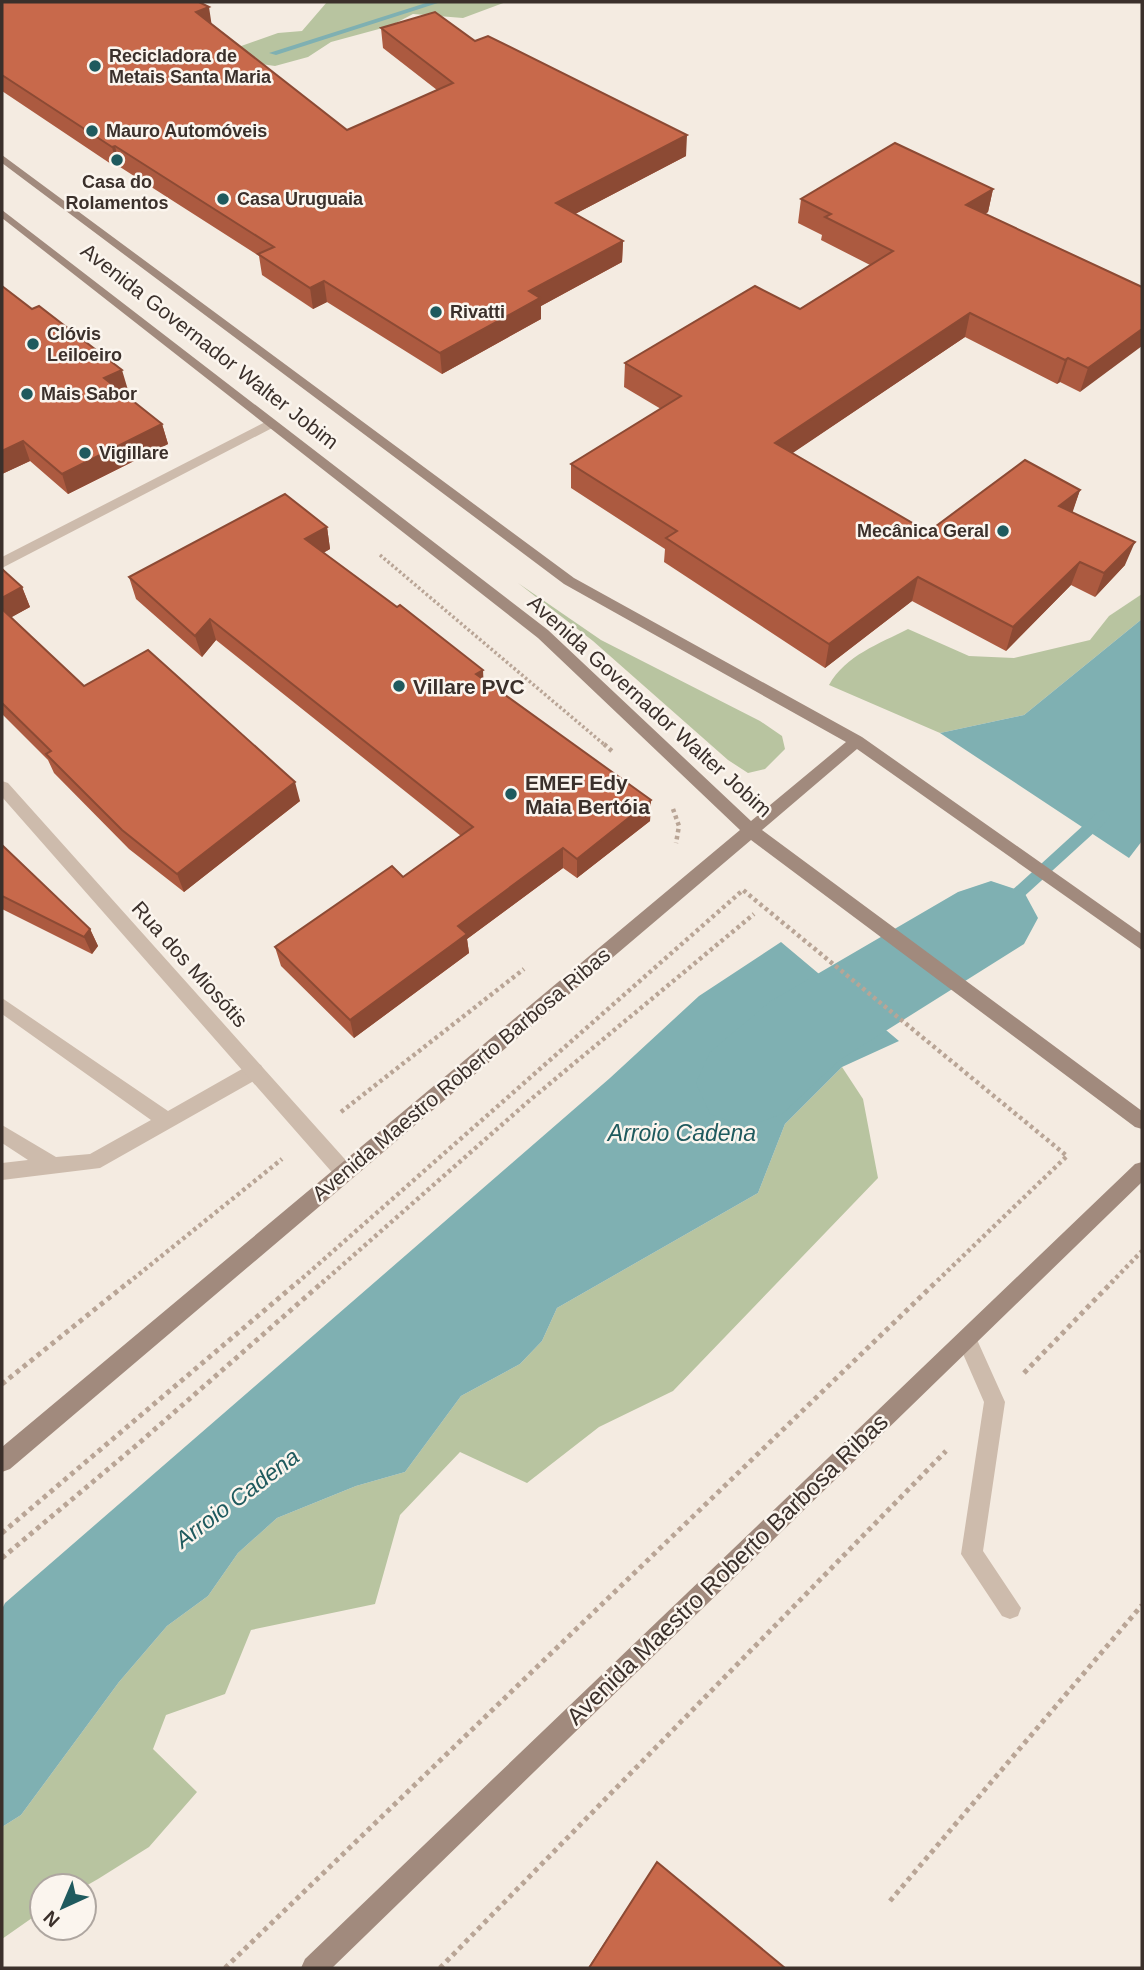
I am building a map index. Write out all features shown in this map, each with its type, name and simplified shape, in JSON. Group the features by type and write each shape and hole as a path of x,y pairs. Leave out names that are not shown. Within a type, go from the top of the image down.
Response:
{"main road":[{"name":"Avenida Governador Walter Jobim","path":"2,158 569,581 857,741 1142,943"},
{"name":"Avenida Governador Walter Jobim","path":"2,213 543,634 751,831 1142,1121"},
{"name":"Avenida Maestro Roberto Barbosa Ribas","path":"2,1461 857,741"},
{"name":"Avenida Maestro Roberto Barbosa Ribas","path":"314,1968 1142,1170"}],"street":[{"path":"2,563 271,423"},
{"name":"Rua dos Miosótis","path":"2,787 344,1172"},
{"path":"2,1005 167,1121"},
{"path":"2,1171 93,1162 255,1071"},
{"path":"2,1133 54,1166"},
{"path":"967,1340 995,1402 972,1554 1010,1608"}],"path":[{"path":"373,548 614,754"},
{"path":"668,800 679,818 680,838 672,849"},
{"path":"2,1533 360,1229 743,890 1067,1156 225,1968"},
{"path":"2,1558 138,1444 530,1100 754,914"},
{"path":"2,1384 533,962"},
{"path":"440,1968 1142,1251"},
{"path":"890,1901 1142,1605"}],"green space":[{"path":"327,2 506,2 463,18 413,14 390,26 331,42 308,57 275,66 254,63 230,50 278,33 302,31"},
{"path":"518,583 601,640 760,721 782,736 785,749 765,769 748,773 728,760 593,641"},
{"path":"1142,594 1142,619 1024,715 940,733 829,685 854,658 908,629 969,656 1014,658 1090,640 1109,616"},
{"path":"842,1067 863,1099 878,1178 673,1391 599,1427 527,1483 460,1452 400,1515 375,1604 251,1630 225,1694 166,1715 153,1749 197,1792 149,1847 98,1878 98,1872 28,1872 28,1921 2,1939 2,1827 21,1815 119,1682 167,1626 208,1596 238,1553 277,1518 356,1486 405,1472 461,1396 520,1364 542,1341 557,1308 758,1193 785,1124"}],"water":[{"path":"1142,619 1142,841 1129,858 940,733 1024,715"},
{"name":"Arroio Cadena","path":"781,942 899,1041 842,1067 785,1124 758,1193 557,1308 542,1341 520,1364 461,1396 405,1472 356,1486 277,1518 238,1553 208,1596 167,1626 119,1682 21,1815 2,1827 2,1609 5,1603 610,1078 699,996"}],"building":[{"path":"2,2 199,2 209,7 196,12 347,130 453,83 381,28 435,12 475,41 488,36 687,135 556,203 623,241 529,291 540,298 440,353 324,281 310,288 258,254 274,247 2,75"},
{"path":"895,143 993,189 966,205 1142,287 1142,329 1088,368 1068,358 1065,360 970,313 775,443 928,532 1025,460 1080,490 1059,506 1135,542 1104,573 1080,562 1013,627 918,577 829,644 666,538 677,531 571,464 681,396 625,363 755,286 800,309 893,251 825,217 831,214 801,199"},
{"path":"2,286 32,309 39,306 122,370 104,378 162,424 62,474 23,441 2,451"},
{"path":"285,494 327,527 305,539 397,607 400,605 483,670 476,674 651,800 577,859 563,848 458,926 467,934 350,1020 275,947 392,866 403,877 473,827 210,619 195,636 129,577"},
{"path":"2,569 22,587 2,598"},
{"path":"2,609 84,686 148,650 295,782 177,874 122,830 46,754 51,751 2,703"},
{"path":"2,845 90,929 84,937 2,896"},
{"path":"657,1862 785,1968 589,1968"}],"waterway":[{"name":"Arroio Cadena","path":"273,53 437,2"},
{"name":"Arroio Cadena","path":"991,918 1103,816"},
{"name":"Arroio Cadena","path":"746,1083 806,1030 991,918"}],"place":[{"name":"Recicladora de Metais Santa Maria","path":"95,66"},
{"name":"Mauro Automóveis","path":"92,131"},
{"name":"Casa do Rolamentos","path":"117,160"},
{"name":"Casa Uruguaia","path":"223,199"},
{"name":"Rivatti","path":"436,312"},
{"name":"Clóvis Leiloeiro","path":"33,344"},
{"name":"Mais Sabor","path":"27,394"},
{"name":"Vigillare","path":"85,453"},
{"name":"Mecânica Geral","path":"1003,531"},
{"name":"Villare PVC","path":"399,686"},
{"name":"EMEF Edy Maia Bertóia","path":"511,794"}]}
